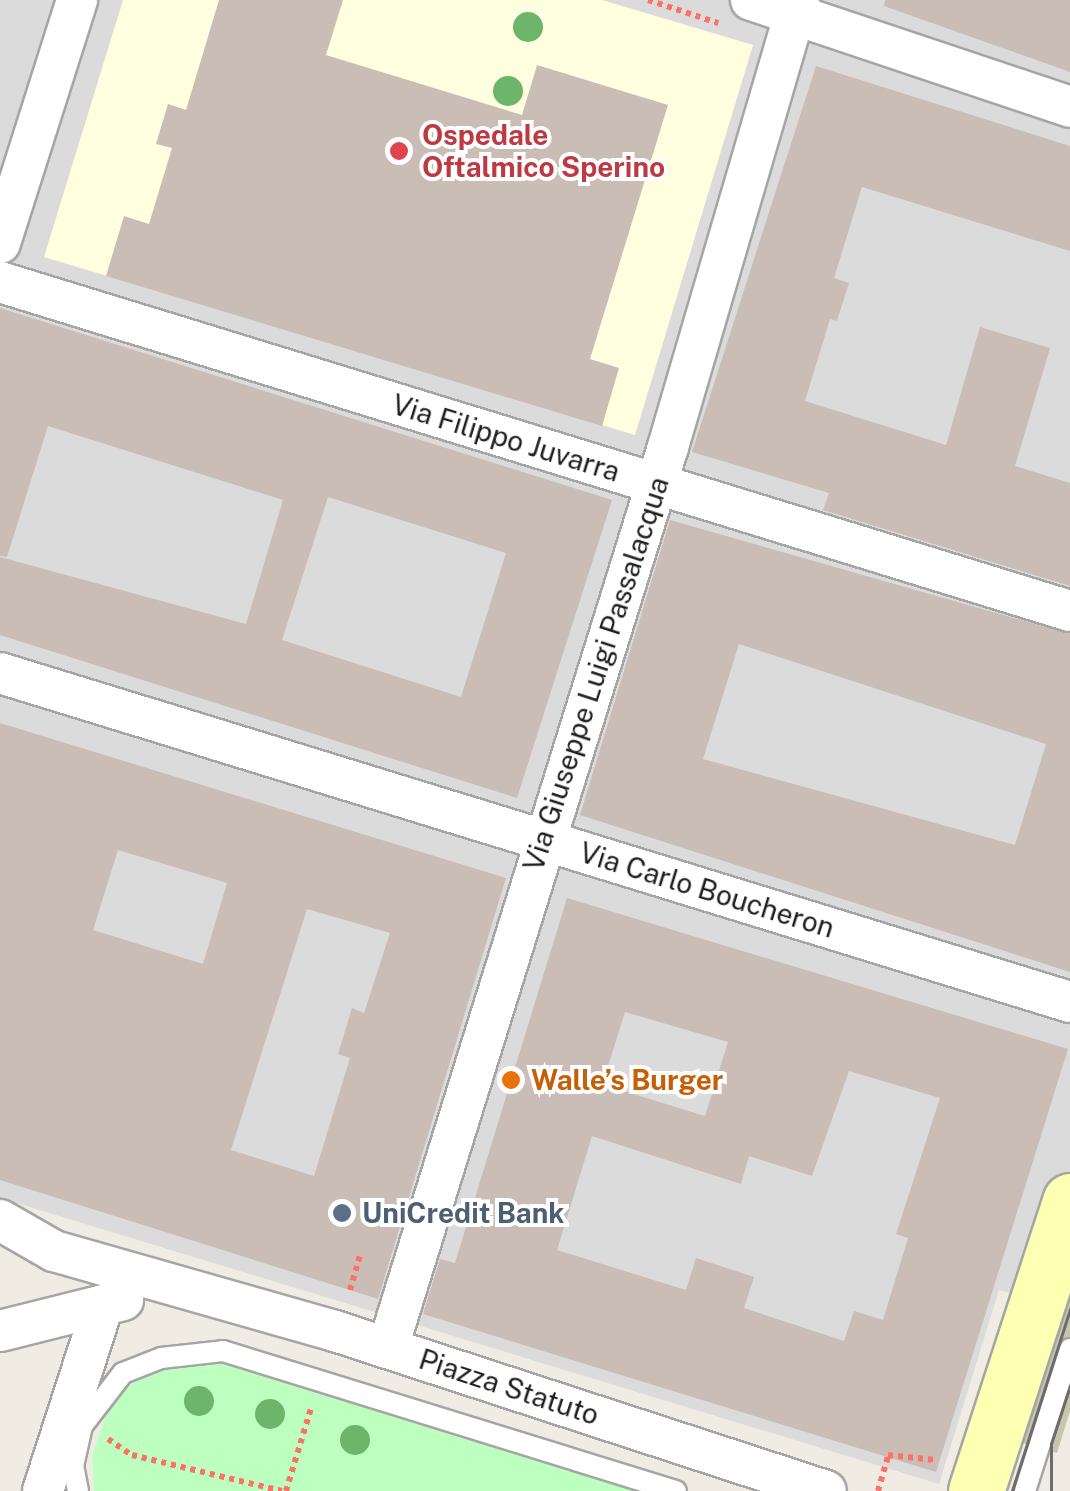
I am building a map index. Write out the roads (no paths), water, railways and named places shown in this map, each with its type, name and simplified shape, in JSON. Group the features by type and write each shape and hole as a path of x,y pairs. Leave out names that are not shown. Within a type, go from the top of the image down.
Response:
{"main road":[{"path":"1005,1482 1070,1200"}],"street":[{"path":"0,243 77,0"},
{"path":"751,0 797,7 1070,107"},
{"name":"Via Giuseppe Luigi Passalacqua","path":"388,1348 656,484 797,7"},
{"name":"Via Filippo Juvarra","path":"0,282 1070,611"},
{"name":"Via Carlo Boucheron","path":"0,673 1070,1002"},
{"name":"Piazza Statuto","path":"0,1220 54,1251 190,1286 826,1491"},
{"name":"Piazza Statuto","path":"0,1330 190,1286"},
{"path":"42,1491 103,1305"}],"lane":[{"path":"1005,1482 1070,1349"},
{"path":"78,1491 74,1466 82,1426 123,1373 161,1358 223,1350 676,1491"}],"tram line":[{"path":"1012,1491 1070,1309"},
{"path":"1051,1491 1051,1444 1070,1386"}],"place":[{"name":"Ospedale Oftalmico Sperino","path":"399,151"},
{"name":"Walle’s Burger","path":"511,1080"},
{"name":"UniCredit Bank","path":"342,1213"}]}
